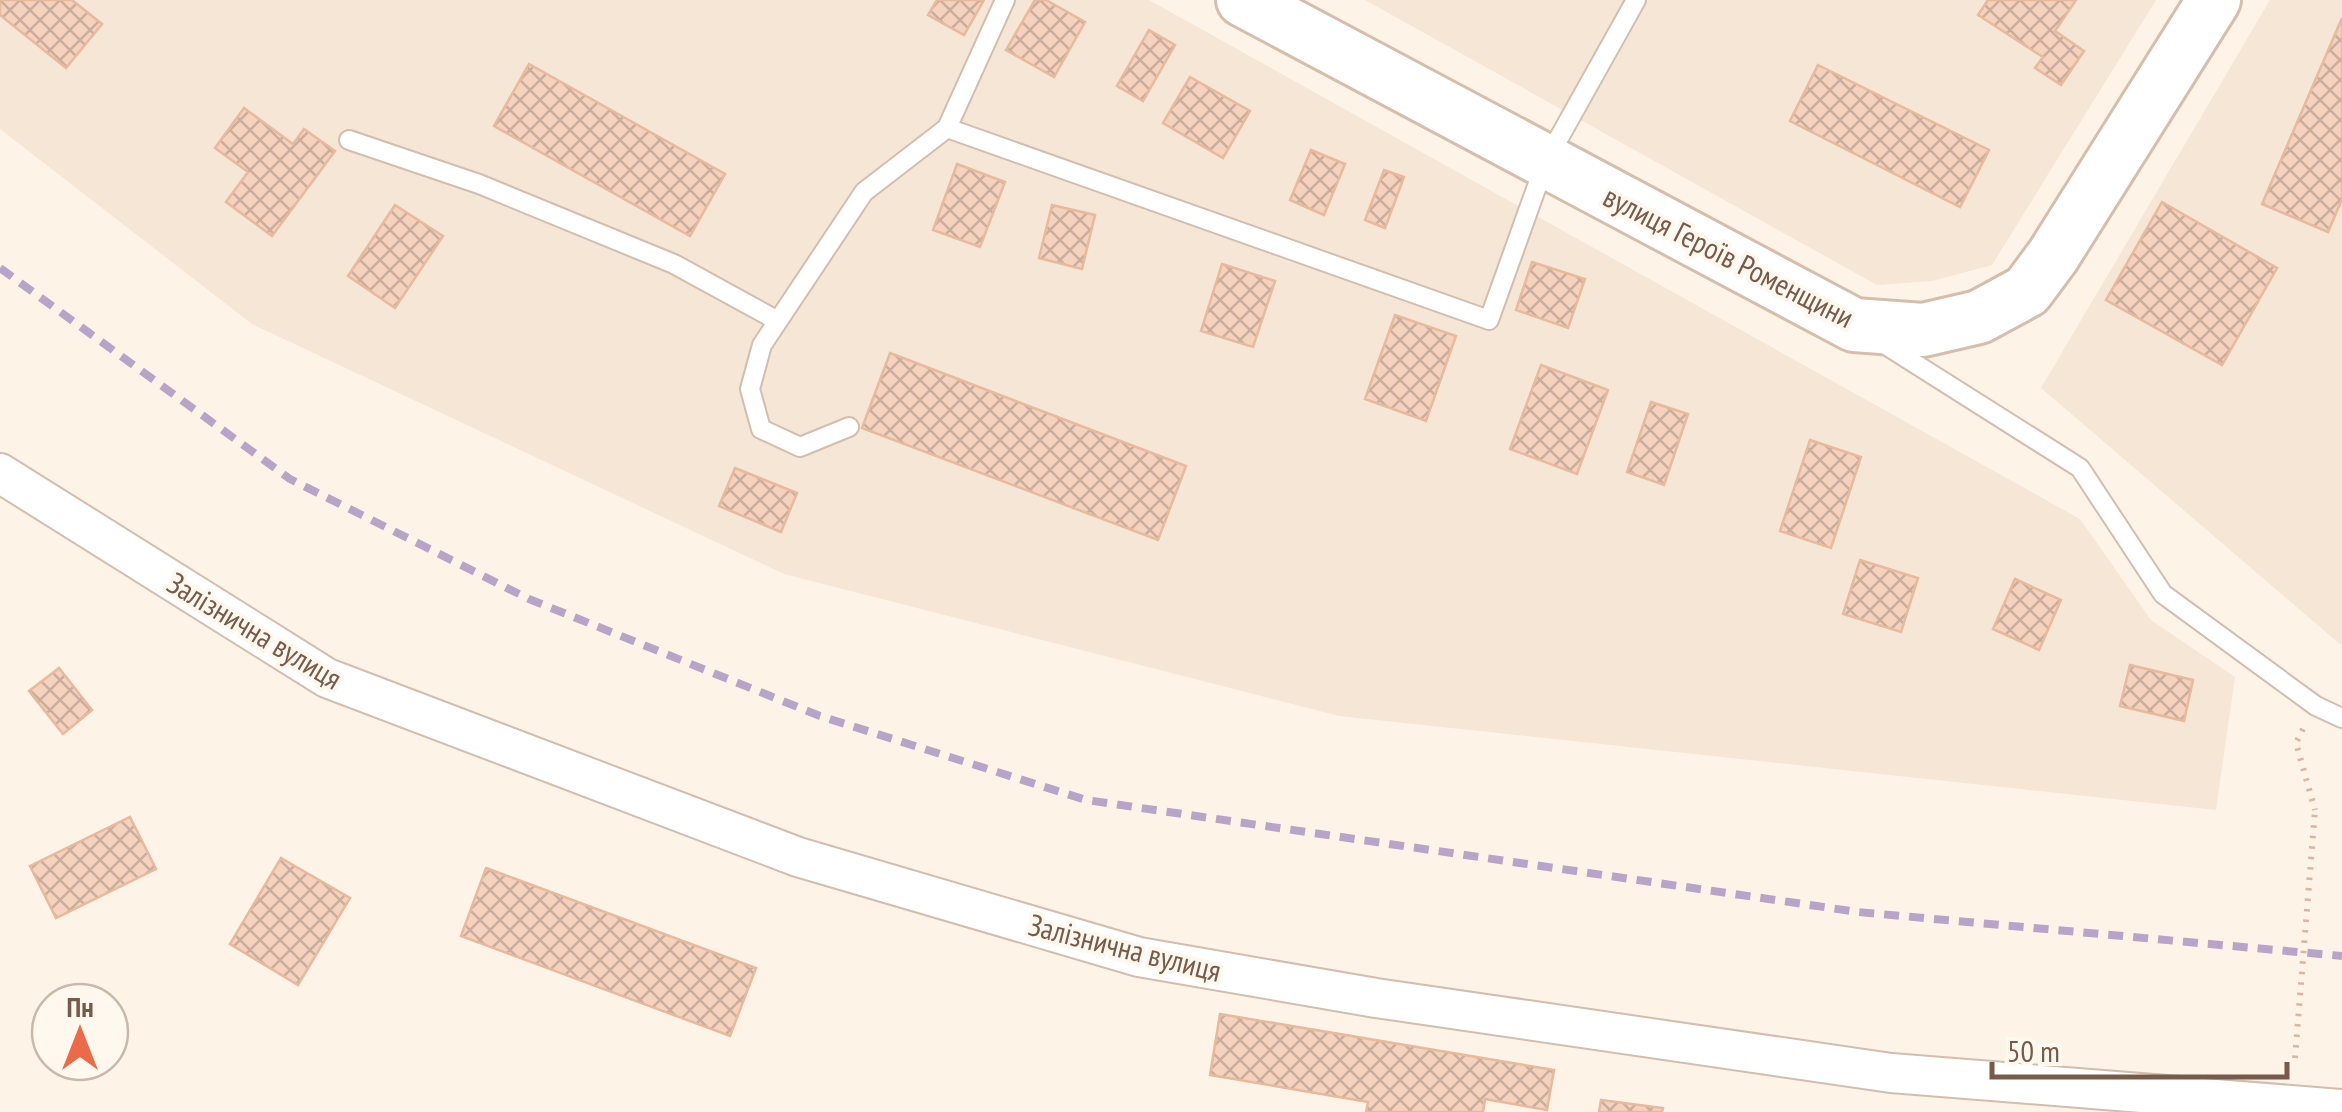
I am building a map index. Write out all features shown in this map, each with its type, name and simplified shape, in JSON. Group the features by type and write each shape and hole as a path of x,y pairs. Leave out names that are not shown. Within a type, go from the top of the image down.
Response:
{"street":[{"name":"вулиця Героїв Роменщини","path":"1243,0 1854,324 1923,330 1979,317 2027,290 2053,256 2214,0"},
{"name":"Залізнична вулиця","path":"0,473 327,678 798,857 1139,957 1376,998 1891,1073 2342,1109"}],"lane":[{"path":"849,427 800,448 760,428 750,389 762,346 864,192 947,128 1006,0"},
{"path":"947,128 1489,320 1546,161 1636,0"},
{"path":"349,140 479,184 674,264 778,321"},
{"path":"1854,324 2080,468 2163,594 2316,706 2342,718"}],"path":[{"path":"2294,1058 2314,810 2296,743 2316,706"}],"shaded area":[{"path":"0,0 1149,0 2080,519 2151,620 2235,677 2216,810 1339,716 784,574 252,324 0,129"},
{"path":"1365,0 2156,0 1992,265 1932,281 1877,285"},
{"path":"2270,0 2342,0 2342,646 2041,388"}],"building":[{"path":"0,0 72,0 102,24 66,68 0,15"},
{"path":"937,0 984,0 964,35 928,15"},
{"path":"1035,0 1046,0 1085,22 1054,77 1006,50"},
{"path":"1988,0 2076,0 2055,31 2084,51 2061,85 2035,68 2043,57 1978,15"},
{"path":"2342,18 2342,199 2328,232 2262,204"},
{"path":"1149,30 1175,45 1143,101 1117,86"},
{"path":"529,64 725,174 690,236 494,126"},
{"path":"1818,65 1989,150 1960,207 1790,121"},
{"path":"1190,77 1250,111 1223,158 1163,123"},
{"path":"244,108 293,144 304,129 335,151 272,236 226,202 248,172 215,148"},
{"path":"1311,150 1345,164 1324,215 1290,200"},
{"path":"957,164 1005,182 980,247 933,230"},
{"path":"1384,170 1404,177 1385,228 1365,220"},
{"path":"2162,202 2277,268 2222,365 2106,300"},
{"path":"395,205 443,236 395,308 348,276"},
{"path":"1052,205 1095,215 1082,269 1039,258"},
{"path":"1532,262 1585,279 1568,328 1516,310"},
{"path":"1222,264 1275,281 1253,347 1201,331"},
{"path":"1395,315 1456,336 1426,421 1365,399"},
{"path":"890,353 1186,466 1158,540 862,428"},
{"path":"1541,365 1608,390 1577,474 1510,449"},
{"path":"1651,402 1688,414 1664,485 1627,472"},
{"path":"1810,440 1861,457 1831,548 1780,531"},
{"path":"735,468 797,493 781,532 719,506"},
{"path":"1860,560 1918,578 1901,632 1843,614"},
{"path":"2015,579 2061,600 2039,650 1993,629"},
{"path":"2130,665 2193,680 2184,721 2120,706"},
{"path":"59,668 92,710 63,734 29,691"},
{"path":"130,817 156,869 56,918 30,866"},
{"path":"281,858 350,898 298,985 230,944"},
{"path":"486,868 756,968 730,1036 461,936"},
{"path":"1220,1014 1554,1070 1547,1110 1485,1099 1483,1112 1366,1112 1368,1102 1210,1075"},
{"path":"1601,1100 1663,1108 1662,1112 1599,1112"}],"railway":[{"path":"0,268 290,479 529,599 820,716 1086,800 1858,912 2342,956"}]}
